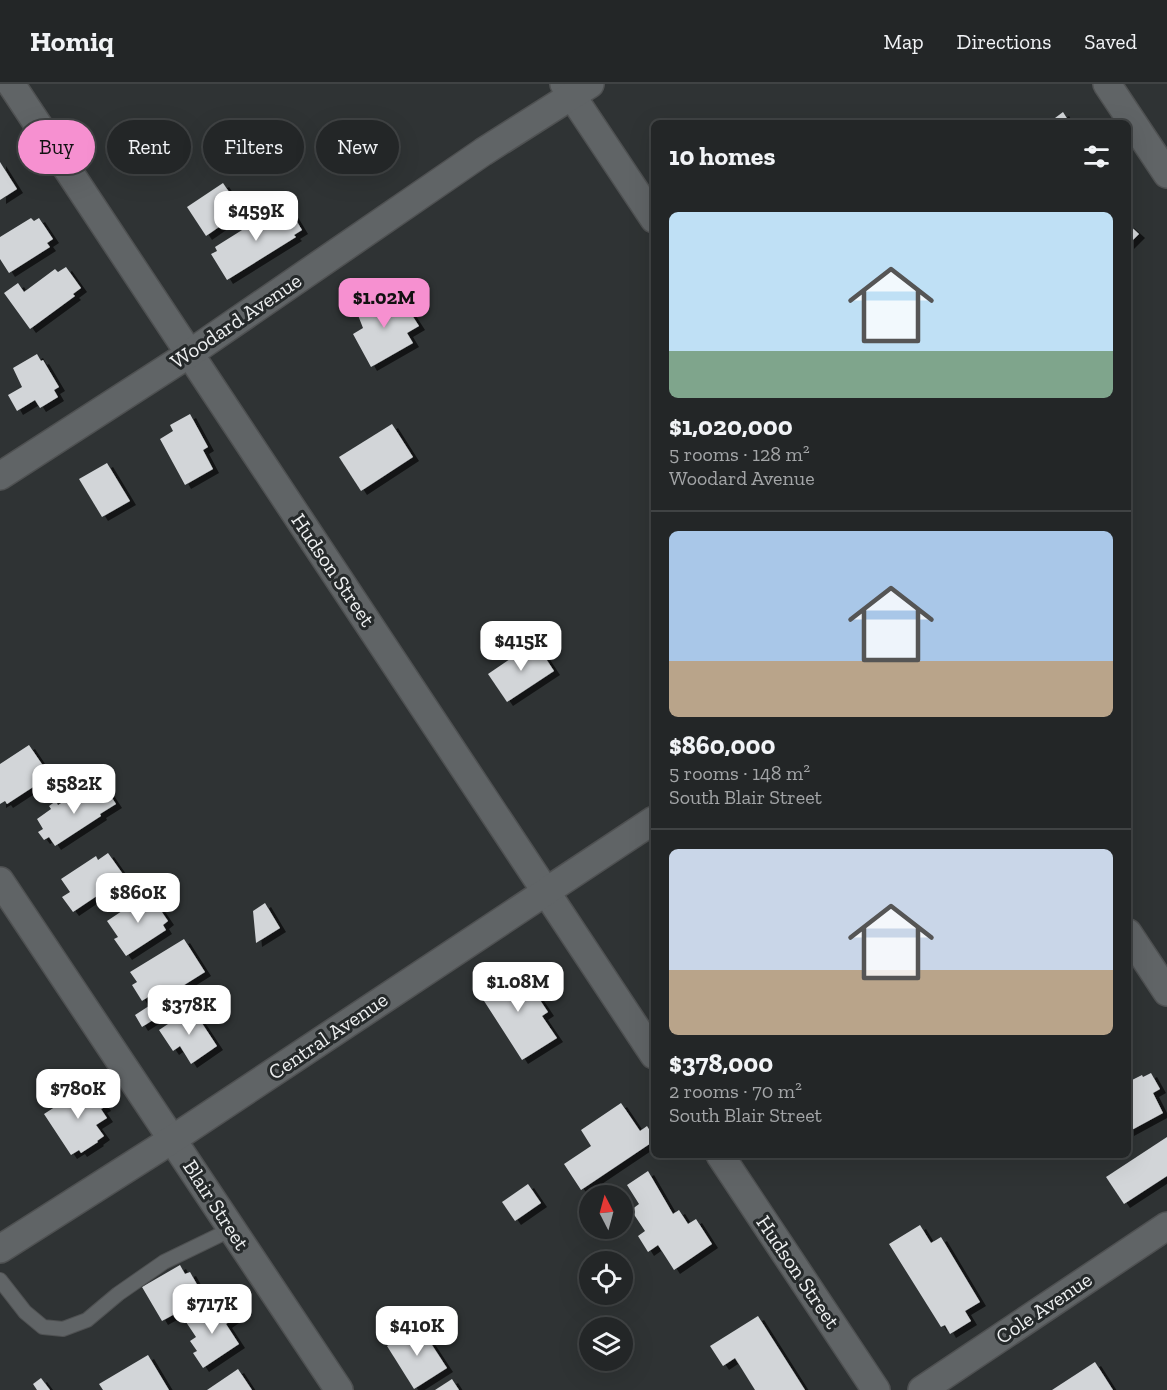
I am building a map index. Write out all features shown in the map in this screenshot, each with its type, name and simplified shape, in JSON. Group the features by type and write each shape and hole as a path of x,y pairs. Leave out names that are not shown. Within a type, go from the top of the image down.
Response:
{"street":[{"name":"Hudson Street","path":"11,84 651,1050"},
{"path":"1107,84 1167,174"},
{"name":"Woodard Avenue","path":"0,476 189,354 575,88"},
{"path":"575,88 651,214"},
{"name":"Central Avenue","path":"0,1249 174,1139 651,822"},
{"name":"Blair Street","path":"0,881 174,1139 339,1390"},
{"path":"1131,938 1167,992"},
{"name":"Hudson Street","path":"722,1158 876,1390"},
{"name":"Cole Avenue","path":"921,1390 1167,1226"}],"lane":[{"path":"0,1280 25,1312 43,1327 63,1329 87,1320 118,1294 164,1262 232,1229"}],"building":[{"path":"1063,112 1068,120 1052,120"},
{"path":"0,162 17,189 0,200"},
{"path":"223,183 242,211 206,236 187,207"},
{"path":"287,205 302,230 294,235 296,237 227,280 211,254 217,251 215,247 277,208 279,210"},
{"path":"31,218 34,221 39,218 53,239 47,243 50,247 9,273 0,259 0,237"},
{"path":"1131,227 1139,234 1131,242"},
{"path":"66,267 81,288 73,294 75,296 30,329 4,293 18,283 24,292 55,269 58,272"},
{"path":"387,293 392,303 401,298 419,326 407,333 413,343 371,367 353,334 363,328 356,310"},
{"path":"37,354 59,387 54,390 58,397 40,408 35,400 17,411 8,395 22,387 13,368"},
{"path":"190,414 208,447 203,450 213,469 185,485 160,439 173,431 170,425"},
{"path":"392,424 413,457 361,491 339,457"},
{"path":"107,463 130,501 102,517 79,479"},
{"path":"535,642 554,671 507,702 488,674"},
{"path":"29,745 50,776 7,804 5,801 0,804 0,764"},
{"path":"86,787 91,796 105,787 116,804 55,846 49,837 44,840 38,832 43,829 37,819 51,809 49,806 56,801 58,805"},
{"path":"108,853 125,877 73,912 62,897 70,892 61,879 96,856 98,860"},
{"path":"149,893 168,921 163,925 166,930 126,956 114,939 118,937 107,921"},
{"path":"265,903 280,928 256,943 253,911"},
{"path":"184,939 205,972 157,1002 164,1013 142,1027 135,1015 152,1004 148,997 142,1001 132,985 137,982 130,972"},
{"path":"512,967 530,995 534,991 548,1012 542,1016 557,1038 522,1060 477,990"},
{"path":"192,1008 217,1046 191,1064 180,1046 173,1051 159,1030"},
{"path":"1151,1073 1160,1089 1153,1093 1163,1113 1131,1130 1131,1080 1142,1075 1143,1077"},
{"path":"90,1084 105,1107 101,1109 107,1118 96,1125 104,1136 81,1153 79,1150 71,1155 44,1114"},
{"path":"621,1103 640,1131 647,1126 651,1132 651,1143 588,1185 579,1185 579,1187 564,1164 591,1146 581,1130"},
{"path":"1167,1137 1167,1176 1124,1204 1106,1177"},
{"path":"648,1171 673,1214 679,1210 688,1224 696,1219 712,1244 674,1270 658,1245 648,1252 638,1236 645,1231 633,1213 633,1208 639,1204 633,1194 633,1185 627,1185"},
{"path":"528,1184 541,1203 515,1221 502,1202"},
{"path":"920,1225 931,1243 941,1237 980,1302 965,1311 971,1321 950,1334 945,1325 941,1327 889,1244"},
{"path":"180,1265 185,1274 190,1272 199,1288 195,1290 200,1300 162,1321 142,1287"},
{"path":"214,1305 219,1312 226,1309 233,1319 226,1324 239,1344 203,1368 193,1353 197,1351 190,1341 196,1337 186,1322"},
{"path":"758,1316 805,1390 755,1390 735,1358 723,1366 710,1346"},
{"path":"419,1325 447,1368 414,1389 387,1346"},
{"path":"148,1355 169,1390 103,1390 99,1384"},
{"path":"1095,1362 1113,1390 1052,1390"},
{"path":"238,1369 252,1390 207,1390"},
{"path":"41,1378 50,1390 37,1390 33,1384"},
{"path":"452,1379 459,1390 435,1390"}]}
